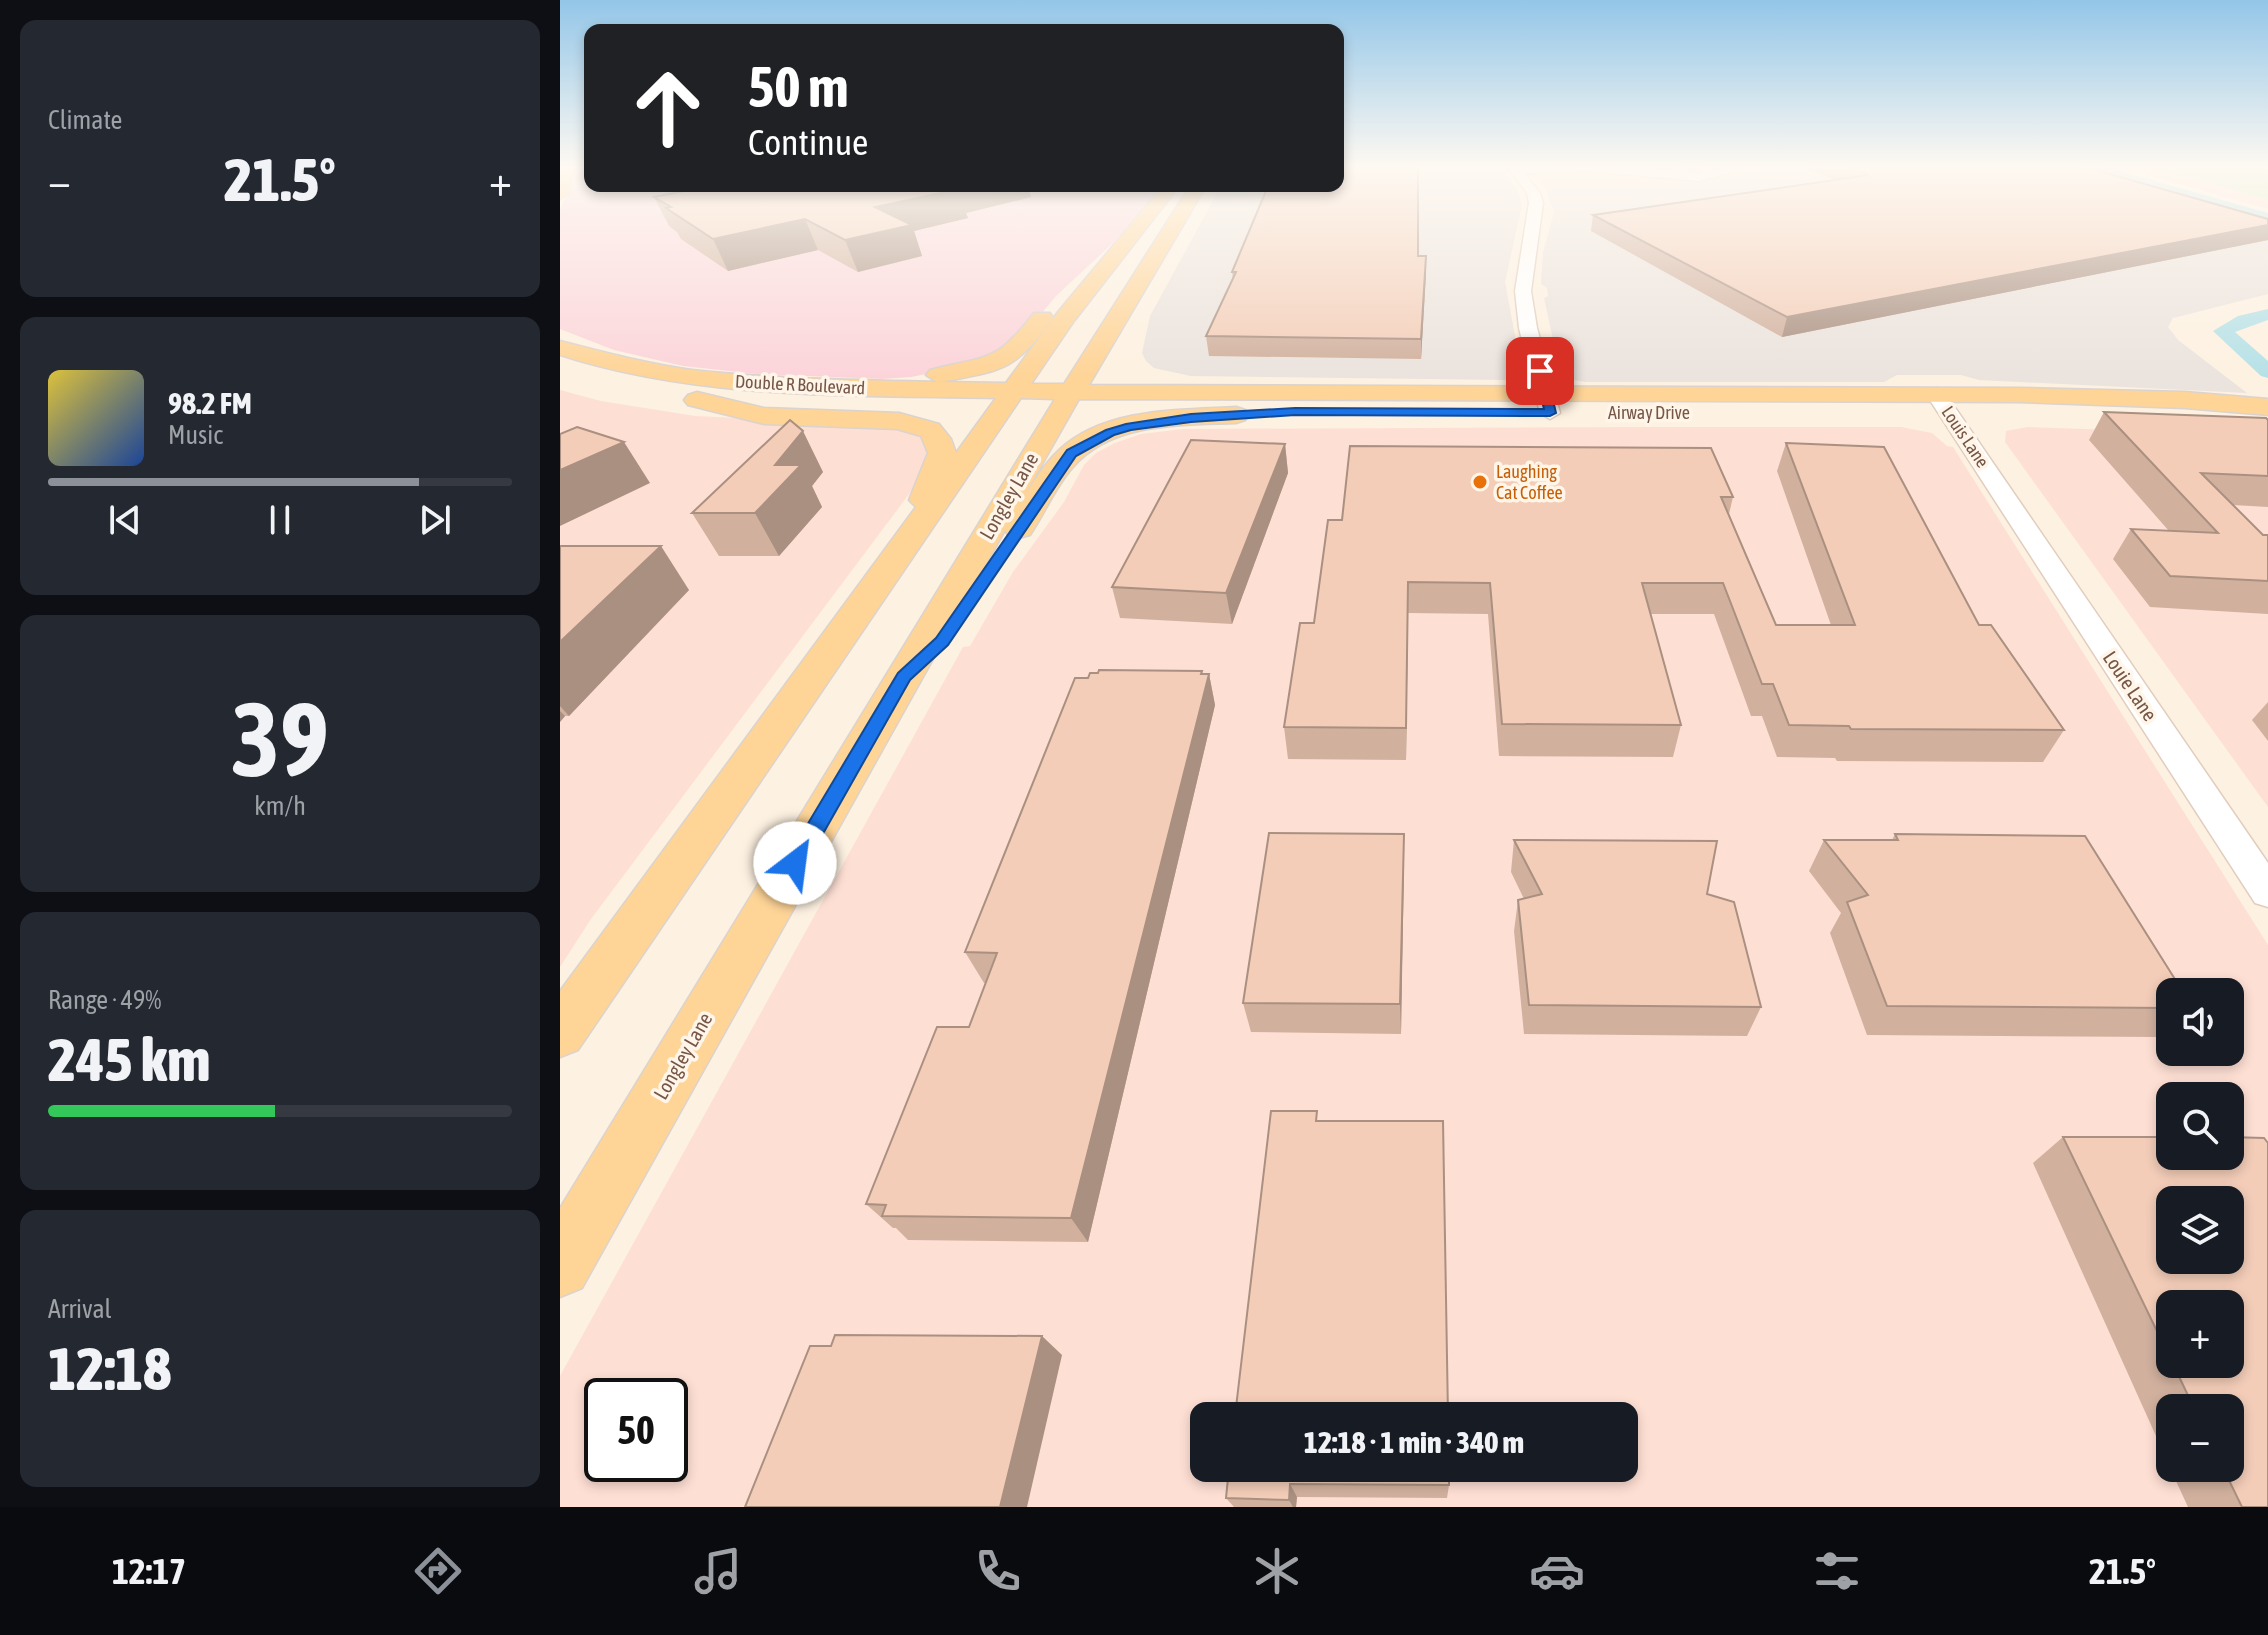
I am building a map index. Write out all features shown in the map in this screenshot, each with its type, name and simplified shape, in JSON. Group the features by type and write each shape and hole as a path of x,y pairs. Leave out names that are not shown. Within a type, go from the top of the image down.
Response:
{"main road":[{"name":"Longley Lane","path":"560,1266 904,676 1106,265 1129,237"},
{"name":"Longley Lane","path":"560,1033 910,536 1129,301 1167,237"},
{"path":"828,387 925,378 969,369 1007,356 1019,348 1057,301 1078,282 1106,265"},
{"path":"1129,301 1120,351 1128,365 1164,380 1381,384 1446,392"},
{"name":"Double R Boulevard","path":"560,348 601,361 691,377 1037,401"},
{"name":"Airway Drive","path":"1037,401 1446,392 1548,402"},
{"name":"Double R Boulevard","path":"639,393 761,405 1037,401"},
{"name":"Airway Drive","path":"1037,401 1295,412 1548,402 1942,403 2111,397 2268,407"},
{"path":"697,400 764,416 899,421 930,430 938,439 942,453 910,536"},
{"name":"Airway Drive","path":"1942,403 2268,421"},
{"path":"904,676 942,642 1072,453 1110,433 1153,422 1295,412"}],"street":[{"path":"1531,237 1523,291 1528,328 1548,402"},
{"name":"Louis Lane","path":"1942,403 1993,479"},
{"name":"Louie Lane","path":"1993,479 2268,892"}],"shaded area":[{"path":"560,237 1118,237 1056,296 1018,342 968,366 911,377 882,379 757,374 683,366 614,350 560,329"},
{"path":"1193,237 1515,237 1505,282 1522,374 1504,380 1191,376 1154,368 1146,361 1142,353 1150,316"},
{"path":"1547,237 2268,237 2268,294 2173,318 2168,327 2178,340 2247,393 1979,380 1961,375 1897,375 1884,382 1585,382 1568,379 1560,371 1544,298 1548,296 1547,288 1541,284"},
{"path":"560,390 601,401 695,416 888,425 919,434 928,440 930,466 591,919 560,967"},
{"path":"1901,427 1932,433 1947,446 1953,447 2268,945 2268,1507 560,1507 560,1376 963,647 970,646 1013,572 1064,502 1084,465 1096,453 1141,434 1183,429"},
{"path":"2028,427 2268,435 2268,807 2005,442 2006,431"}],"building":[{"path":"1247,237 1418,237 1418,256 1426,256 1421,339 1206,336 1236,272 1232,272"},
{"path":"1635,237 2204,237 1787,317"},
{"path":"2104,412 2268,420 2268,476 2201,473 2263,535 2268,535 2268,581 2170,576 2131,529 2218,533"},
{"path":"790,420 803,431 775,465 801,465 755,513 692,513"},
{"path":"577,427 624,442 560,470 560,434"},
{"path":"1191,440 1285,444 1226,593 1112,587"},
{"path":"1786,443 1884,447 1979,625 1991,625 2064,730 1851,729 1849,726 1789,725 1773,684 1762,684 1723,583 1642,583 1681,725 1502,724 1490,583 1408,582 1406,728 1284,727 1300,623 1314,623 1328,520 1342,520 1350,446 1711,448 1733,497 1721,497 1776,625 1855,625"},
{"path":"560,546 661,546 560,642"},
{"path":"1099,670 1202,671 1201,674 1209,674 1071,1218 882,1216 886,1205 866,1204 937,1027 969,1027 997,953 965,952 1075,678 1088,678 1090,673 1098,673"},
{"path":"1269,833 1404,834 1400,1004 1243,1003"},
{"path":"1895,834 2085,836 2174,978 2156,978 2156,1008 1887,1006 1847,902 1868,895 1824,840 1898,840"},
{"path":"1514,840 1717,841 1707,894 1734,902 1761,1007 1529,1005 1518,900 1542,894"},
{"path":"1271,1111 1317,1111 1316,1121 1443,1121 1448,1402 1237,1402"},
{"path":"2063,1137 2156,1137 2156,1170 2244,1170 2244,1137 2264,1138 2268,1143 2268,1507 2242,1507 2230,1482 2244,1482 2244,1394 2187,1394 2180,1378 2244,1378 2244,1290 2156,1290 2156,1329"},
{"path":"835,1335 1042,1336 1000,1507 745,1507 810,1346 831,1346"},
{"path":"1228,1482 1449,1482 1449,1485 1290,1484 1289,1500 1226,1498"}],"waterway":[{"path":"2268,314 2222,331 2268,372"}],"place":[{"name":"Laughing Cat Coffee","path":"1480,482"}],"route":[{"path":"795,863 904,676 942,642 1057,470 1072,453 1110,433 1130,427 1191,418 1295,412 1550,413 1540,371"}]}
